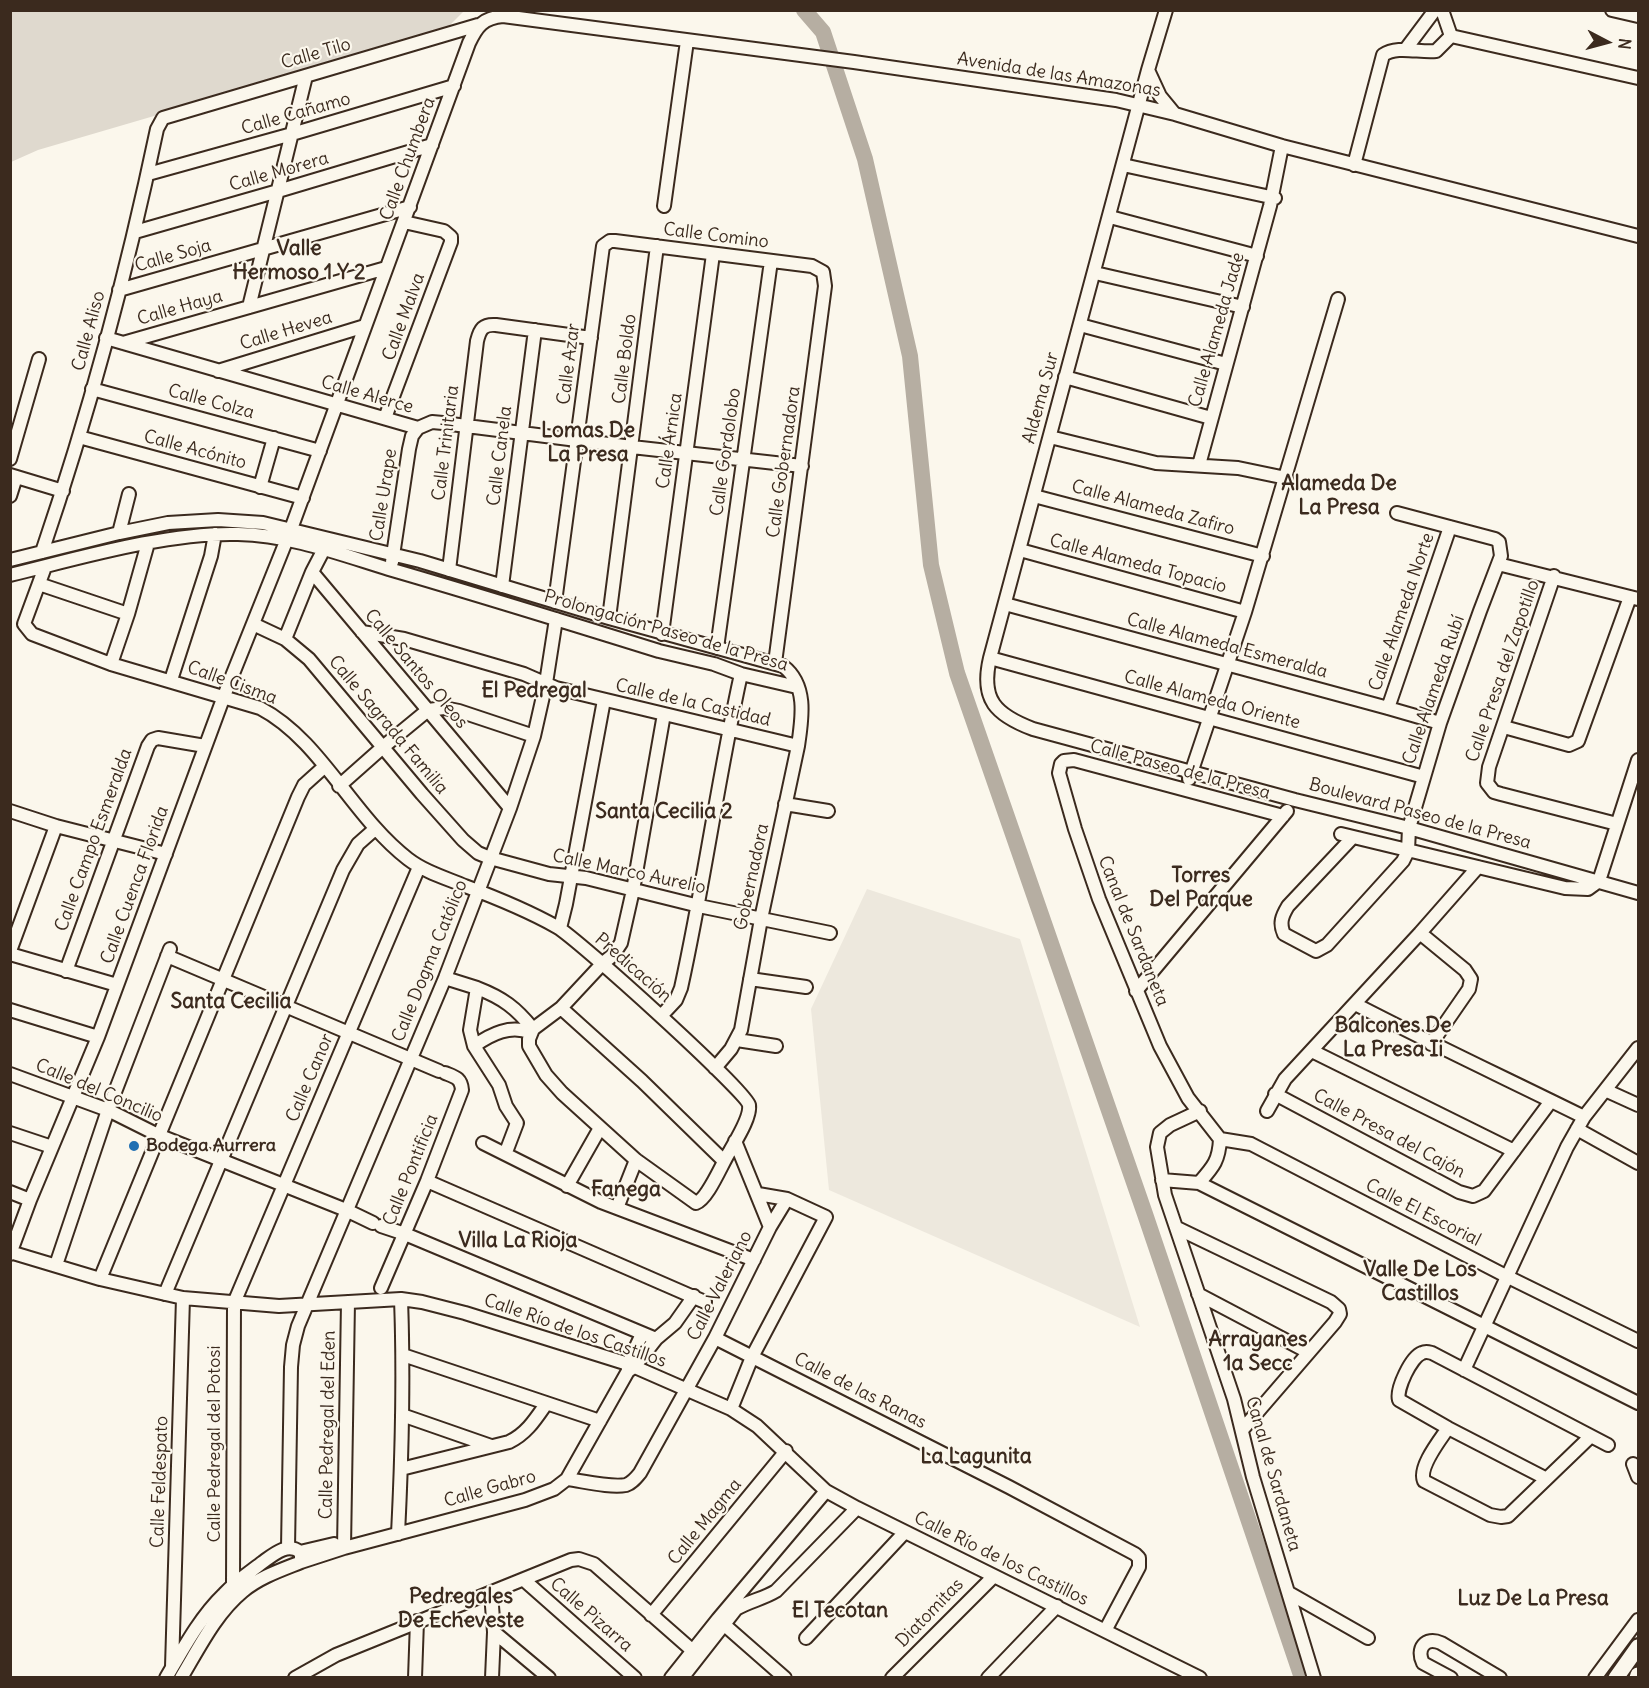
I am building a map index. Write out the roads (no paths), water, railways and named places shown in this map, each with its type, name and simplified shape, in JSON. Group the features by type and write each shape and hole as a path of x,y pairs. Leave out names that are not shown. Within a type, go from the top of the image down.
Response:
{"main road":[{"path":"1616,1677 1638,1647"}],"street":[{"name":"Aldema Sur","path":"992,700 986,679 990,658 1166,10"},
{"path":"1405,50 1435,10"},
{"path":"1442,10 1451,36"},
{"path":"1612,10 1638,16"},
{"name":"Avenida de las Amazonas","path":"478,26 486,19 497,17 839,60 1058,90 1139,104 1354,165 1638,236"},
{"name":"Calle Tilo","path":"163,118 478,26"},
{"name":"Calle Chumbera","path":"289,535 469,44 478,26"},
{"path":"1354,165 1383,55 1386,52 1405,50 1436,51 1451,36"},
{"path":"1451,36 1638,78"},
{"path":"664,206 687,41"},
{"path":"1148,70 1160,96 1175,114"},
{"path":"249,307 306,76"},
{"name":"Calle Cañamo","path":"148,174 454,86"},
{"name":"Calle Aliso","path":"42,552 79,437 135,231 157,129 163,118"},
{"name":"Calle Morera","path":"135,231 278,191 432,144"},
{"name":"Calle Alameda Jade","path":"1198,465 1287,147"},
{"path":"1123,165 1272,200"},
{"name":"Calle Soja","path":"119,290 410,207"},
{"path":"1110,217 1257,256"},
{"name":"Calle Malva","path":"385,418 451,242 451,237 444,231 404,222"},
{"name":"Calle Comino","path":"610,240 818,268"},
{"name":"Calle Azar","path":"555,602 601,256 603,246 610,240"},
{"name":"Calle Boldo","path":"609,618 657,246"},
{"name":"Calle Árnica","path":"662,633 713,254"},
{"name":"Calle Gordolobo","path":"717,648 771,261"},
{"name":"Calle Haya","path":"123,343 386,268"},
{"name":"Calle Gobernadora","path":"775,663 825,286 823,272 818,268"},
{"path":"1095,273 1243,307"},
{"path":"1184,788 1193,773 1263,555 1338,299"},
{"name":"Calle Trinitaria","path":"449,570 465,426 477,341 482,327 487,324 535,330"},
{"path":"1080,325 1226,364"},
{"name":"Calle Hevea","path":"218,371 365,326"},
{"path":"535,330 591,338"},
{"name":"Calle Canela","path":"502,586 535,330"},
{"name":"Calle Alerce","path":"106,338 418,428 432,422 802,466"},
{"path":"10,459 39,359"},
{"path":"1065,377 1211,418"},
{"name":"Calle Colza","path":"92,389 320,452"},
{"name":"Calle Urape","path":"390,569 408,450 412,436 418,428"},
{"name":"Calle Acónito","path":"79,437 303,498"},
{"path":"1050,437 1156,463 1238,468 1286,478"},
{"path":"260,487 274,438"},
{"path":"10,496 13,476 63,491"},
{"path":"119,533 129,494"},
{"name":"Calle Alameda Zafiro","path":"1034,496 1263,555"},
{"path":"1397,513 1450,527"},
{"path":"10,560 168,523 192,521 263,523 289,535"},
{"name":"Calle Alameda Rubí","path":"1407,851 1409,828 1440,723 1501,556 1499,542 1490,537 1450,527"},
{"name":"Calle Alameda Norte","path":"1388,708 1450,527"},
{"path":"10,575 148,543 215,534 289,535"},
{"path":"171,680 211,556 215,534"},
{"name":"Prolongación Paseo de la Presa","path":"289,535 393,554 609,618 775,663 789,671 797,687"},
{"name":"Prolongación Paseo de la Presa","path":"289,535 324,549 556,619 741,674 797,687"},
{"name":"Calle Cuenca Florida","path":"11,1253 30,1200 98,1037 224,696 289,535"},
{"path":"111,664 148,543"},
{"path":"285,639 312,572 324,549"},
{"name":"Calle Alameda Topacio","path":"1020,550 1245,612"},
{"path":"1498,564 1554,576 1634,598 1578,741 1569,745 1504,727"},
{"path":"45,567 39,584 128,614"},
{"name":"Calle Santos Oleos","path":"312,572 510,808"},
{"name":"Calle Presa del Zapotillo","path":"1554,576 1486,777 1489,788 1494,792 1617,824"},
{"name":"Calle Cisma","path":"39,584 24,624 37,637 111,664 224,696 260,708 277,717 295,732 375,829 418,867 479,891"},
{"name":"Calle Alameda Esmeralda","path":"1005,604 1440,723"},
{"name":"Calle Dogma Católico","path":"296,1554 291,1367 293,1345 304,1305 445,978 510,808 534,736 546,684 556,619"},
{"name":"Calle Sagrada Familia","path":"253,624 285,639 309,659 463,840 471,848 490,858"},
{"name":"Calle de la Castidad","path":"362,632 404,639 604,700 798,746"},
{"name":"Calle Alameda Oriente","path":"990,658 1424,777"},
{"path":"661,1016 675,1000 681,988 699,906 729,729 741,674"},
{"name":"Gobernadora","path":"715,1068 737,1040 741,1030 761,919 798,746 802,707 797,687"},
{"path":"560,928 604,700"},
{"name":"Boulevard Paseo de la Presa","path":"992,700 1004,716 1025,726 1193,773 1409,828 1636,892"},
{"path":"339,786 428,710 444,708 459,711 534,736"},
{"path":"664,714 633,890 621,943 613,955 561,1008 532,1031 529,1046 546,1076 600,1128 636,1160 690,1201 700,1202 735,1141"},
{"name":"Calle Campo Esmeralda","path":"66,971 147,746 152,740 167,738 205,746"},
{"name":"Calle Paseo de la Presa","path":"1069,759 1283,816"},
{"name":"Canal de Sardaneta","path":"1069,759 1061,764 1059,773 1099,899 1160,1046 1188,1098 1200,1111 1164,1128 1160,1133 1157,1142 1161,1179 1234,1399 1256,1488 1314,1677"},
{"path":"1407,851 1396,871 1327,945 1316,951 1310,950 1284,934 1281,921 1288,906 1347,836 1571,889 1588,889 1599,881 1638,760"},
{"path":"100,1279 298,797 304,785 324,767"},
{"path":"1136,991 1295,800"},
{"path":"785,804 828,811"},
{"path":"10,811 113,842 166,854"},
{"path":"56,826 10,953 117,985"},
{"path":"165,1294 223,1161 346,863 358,844 375,829"},
{"name":"Calle Marco Aurelio","path":"490,858 549,874 586,878 699,906 830,933"},
{"name":"Calle Canor","path":"234,1303 418,867"},
{"path":"1267,1111 1285,1078 1478,867"},
{"path":"1636,892 1638,879"},
{"name":"Predicación","path":"479,891 560,928 661,1016 715,1068 745,1098 749,1108 735,1141"},
{"path":"1420,933 1465,970 1471,979 1469,989 1431,1044"},
{"name":"Calle Pontificia","path":"108,1110 169,952 222,980 459,1079 462,1090 428,1181 381,1288"},
{"path":"445,978 498,996 521,1014 532,1031"},
{"path":"750,979 807,987"},
{"path":"477,988 470,1030 474,1046 499,1085 506,1106 516,1120 517,1127 506,1152"},
{"path":"1355,1004 1431,1044 1584,1117"},
{"path":"561,1008 642,1081 724,1161"},
{"path":"10,1010 98,1037"},
{"path":"474,1046 492,1034 513,1029 532,1031"},
{"path":"737,1040 776,1046"},
{"path":"1464,1370 1506,1276 1577,1129 1638,1048"},
{"path":"1312,1051 1514,1152"},
{"name":"Calle del Concilio","path":"10,1074 108,1110 158,1135 346,1210 377,1225 405,1234 656,1339"},
{"path":"1605,1090 1638,1105"},
{"name":"Calle Presa del Cajón","path":"1275,1094 1466,1195 1473,1196 1484,1191 1551,1101"},
{"path":"56,1265 108,1110"},
{"path":"1199,1183 1213,1167 1219,1154 1220,1140 1200,1111"},
{"path":"567,1186 600,1128"},
{"path":"1577,1129 1638,1163"},
{"path":"10,1133 52,1147"},
{"name":"Calle El Escorial","path":"1220,1140 1251,1144 1506,1276 1638,1341"},
{"path":"735,1141 770,1227"},
{"path":"483,1143 506,1152 567,1186 617,1208 754,1260"},
{"path":"617,1208 636,1160"},
{"path":"1161,1179 1199,1183 1638,1403"},
{"path":"428,1181 699,1299 630,1367"},
{"path":"10,1192 30,1200"},
{"path":"731,1409 752,1357 826,1217 787,1199 758,1194"},
{"name":"Calle Valeriano","path":"567,1479 617,1485 633,1482 715,1338 770,1227 787,1199"},
{"path":"1177,1227 1337,1305 1340,1314 1242,1430"},
{"name":"Calle Río de los Castillos","path":"11,1253 100,1279 183,1298 279,1306 400,1299 442,1306 630,1367 731,1409 757,1426 786,1451 826,1491 857,1508 1200,1677"},
{"path":"1198,1294 1308,1352"},
{"name":"Calle Feldespato","path":"169,1672 183,1298"},
{"path":"398,1534 403,1355 400,1299"},
{"name":"Calle Pedregal del Eden","path":"344,1545 348,1302"},
{"name":"Calle Pedregal del Potosi","path":"233,1585 234,1303"},
{"path":"567,1479 630,1367 642,1334"},
{"name":"Calle de las Ranas","path":"715,1338 1009,1487 1135,1554 1139,1558 1139,1567 1106,1629"},
{"path":"1545,1478 1402,1403 1398,1396 1398,1389 1413,1360 1424,1352 1432,1353 1608,1445"},
{"path":"403,1355 600,1421"},
{"path":"401,1469 509,1442 520,1436 546,1404"},
{"path":"402,1415 490,1446"},
{"path":"1448,1428 1424,1467 1422,1477 1428,1484 1484,1512 1504,1517 1590,1437"},
{"name":"Calle Magma","path":"651,1615 786,1451"},
{"path":"1633,1464 1638,1477"},
{"name":"Calle Gabro","path":"169,1672 211,1609 233,1585 269,1558 398,1534 525,1500 554,1489 567,1479"},
{"path":"682,1677 721,1622 826,1491"},
{"path":"671,1677 721,1622 744,1604 765,1598 776,1591 857,1508"},
{"path":"806,1638 905,1532"},
{"name":"Calle Gabro","path":"181,1677 218,1619 243,1591 296,1554"},
{"path":"295,1677 328,1659 417,1621 571,1560 587,1560 594,1564 693,1651"},
{"name":"Diatomitas","path":"892,1677 994,1575"},
{"name":"Calle Pizarra","path":"524,1580 635,1677"},
{"path":"491,1593 494,1632 492,1677"},
{"path":"1289,1593 1368,1638"},
{"path":"988,1677 1057,1606"},
{"path":"1595,1677 1638,1620"},
{"path":"415,1677 417,1621"},
{"path":"721,1622 785,1677"},
{"path":"494,1632 549,1677"},
{"path":"1451,1677 1423,1663 1420,1654 1423,1644 1431,1640 1441,1643 1500,1677"}],"waterway":[{"path":"804,10 823,32 865,159 910,356 931,565 957,673 1145,1214 1302,1678"}],"place":[{"name":"Bodega Aurrera","path":"134,1146"}],"district":[{"name":"Valle Hermoso 1 Y 2","path":"299,261"},
{"name":"Lomas De La Presa","path":"588,443"},
{"name":"Alameda De La Presa","path":"1339,496"},
{"name":"El Pedregal","path":"534,691"},
{"name":"Santa Cecilia 2","path":"664,812"},
{"name":"Torres Del Parque","path":"1201,888"},
{"name":"Santa Cecilia","path":"231,1002"},
{"name":"Balcones De La Presa Ii","path":"1393,1038"},
{"name":"Fanega","path":"626,1190"},
{"name":"Villa La Rioja","path":"518,1241"},
{"name":"Valle De Los Castillos","path":"1420,1282"},
{"name":"Arrayanes 1a Secc","path":"1258,1352"},
{"name":"La Lagunita","path":"976,1457"},
{"name":"Luz De La Presa","path":"1533,1599"},
{"name":"Pedregales De Echeveste","path":"461,1609"},
{"name":"El Tecotan","path":"840,1611"}]}
